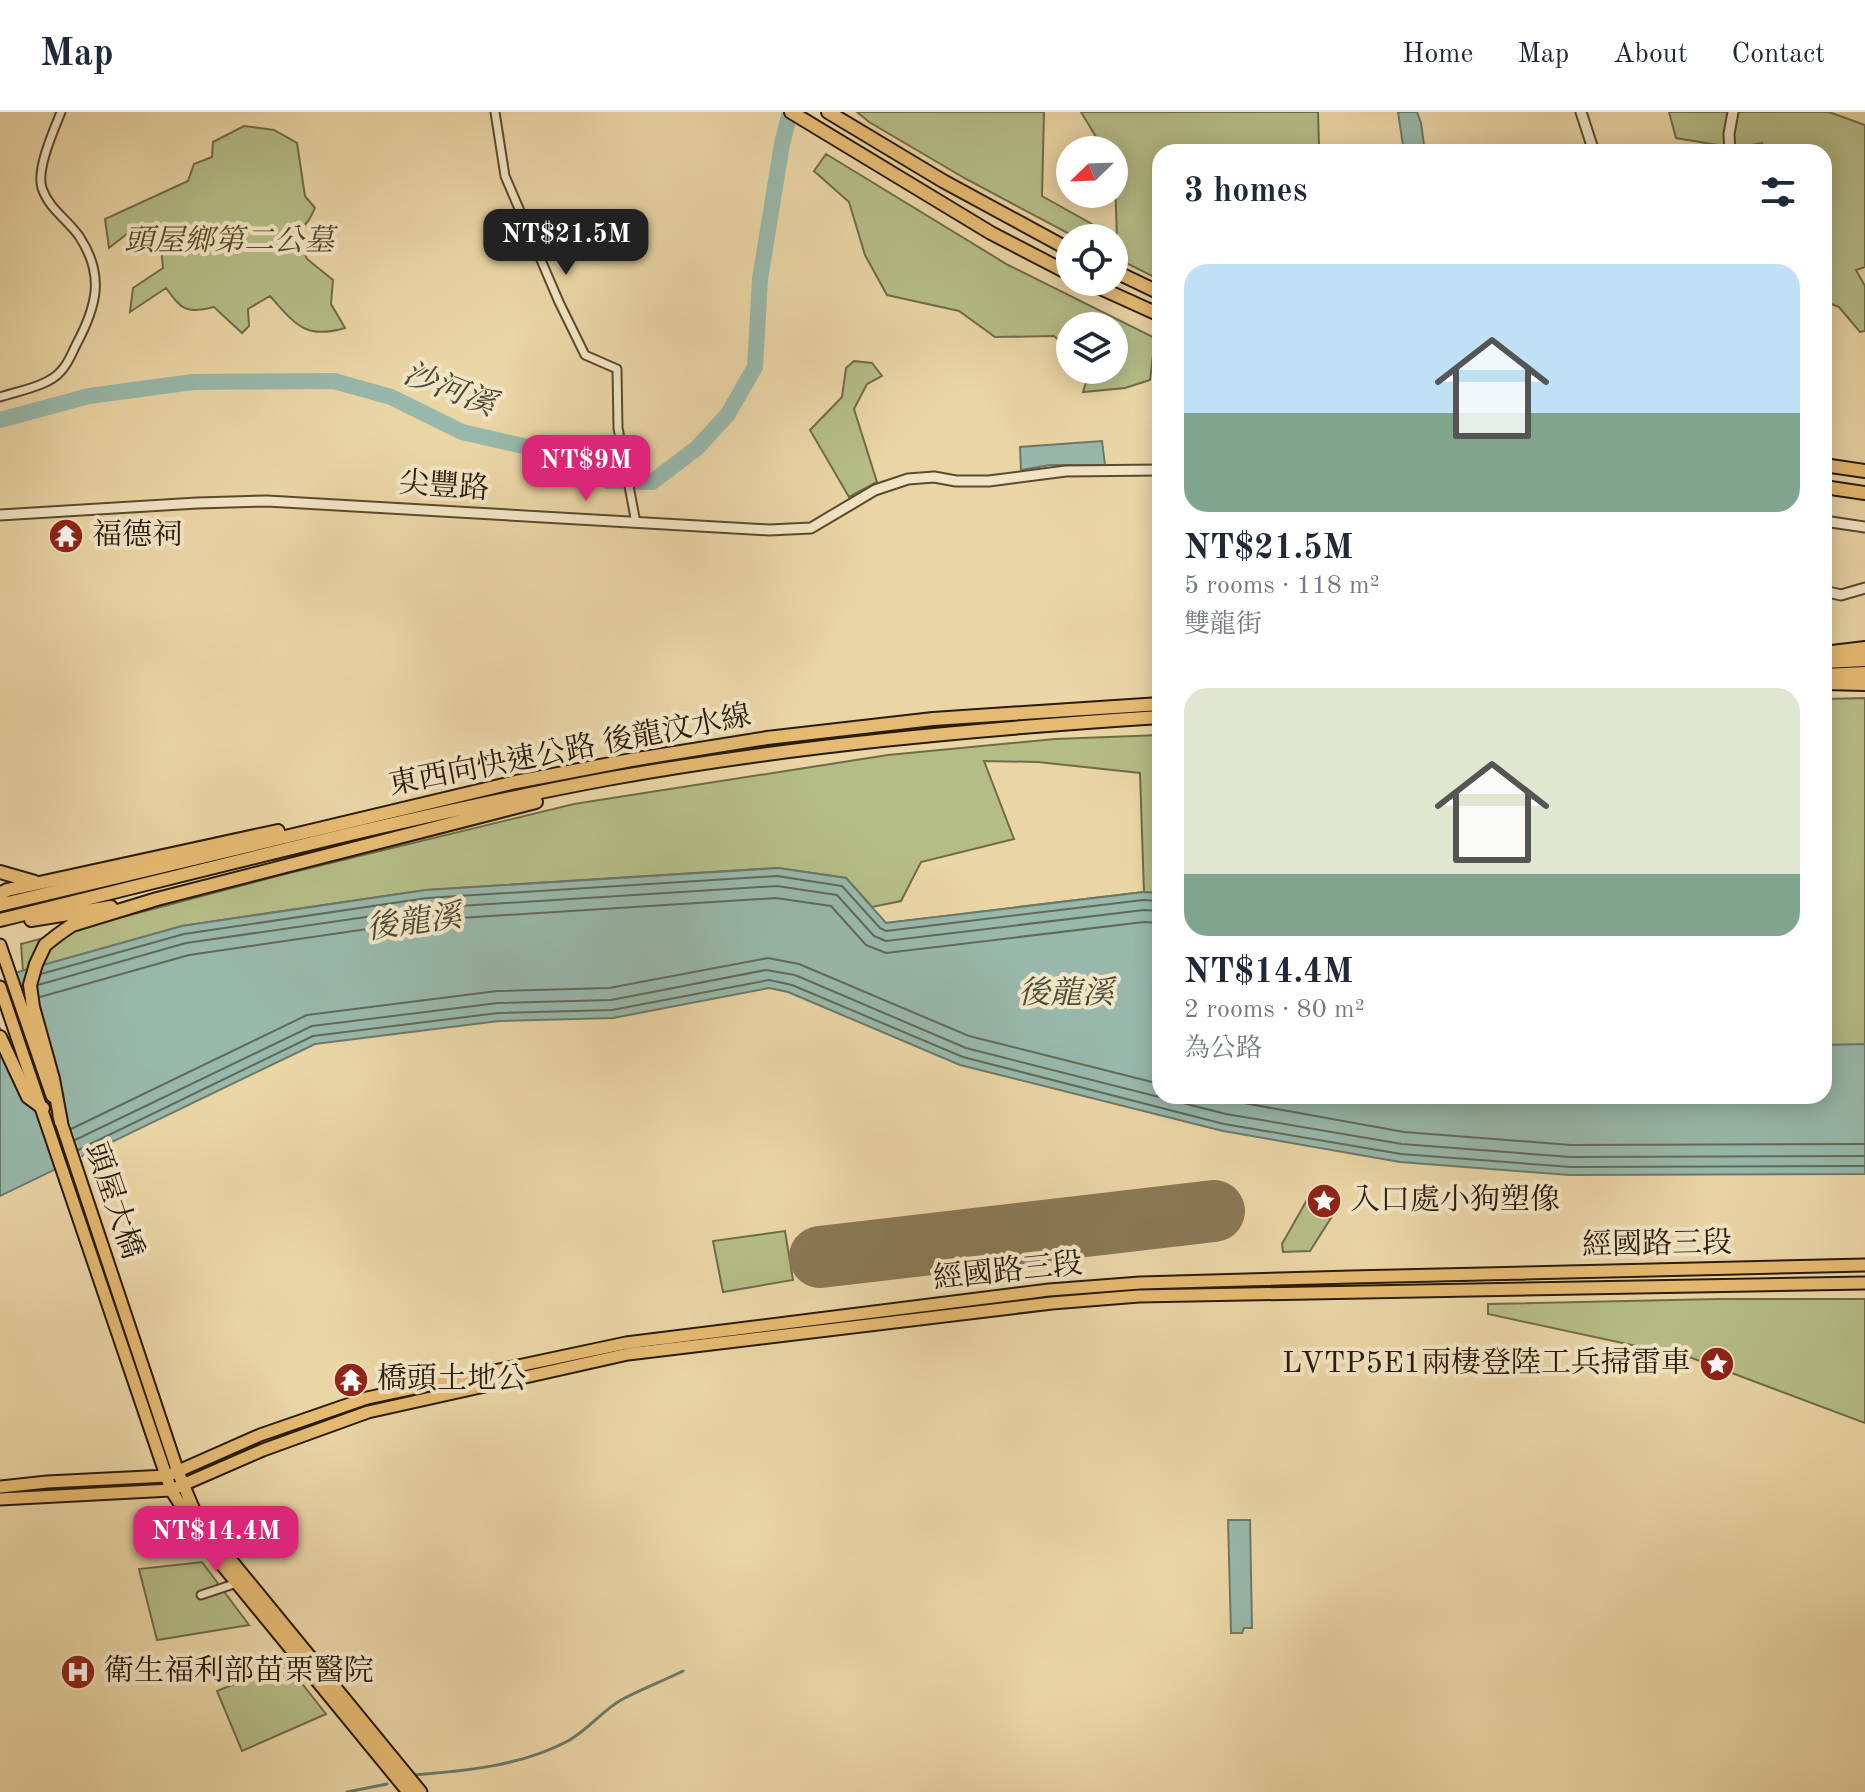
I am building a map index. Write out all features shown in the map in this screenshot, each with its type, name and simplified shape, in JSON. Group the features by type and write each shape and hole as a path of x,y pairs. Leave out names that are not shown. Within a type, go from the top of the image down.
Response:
{"highway":[{"path":"791,112 979,226 1056,267"},
{"path":"828,112 954,188 1056,243"},
{"path":"1128,278 1152,289"},
{"path":"1118,296 1152,311"},
{"path":"1832,466 1865,471"},
{"path":"1832,488 1865,493"},
{"path":"1832,652 1865,648"},
{"path":"1832,662 1865,660"},
{"path":"1832,675 1865,673"},
{"path":"1832,683 1865,684"},
{"name":"東西向快速公路 後龍汶水線","path":"0,905 516,782 631,760 767,738 933,719 1152,705"},
{"name":"東西向快速公路 後龍汶水線","path":"0,922 460,809 607,779 770,753 980,730 1152,718"},
{"path":"61,1122 30,985 45,945 72,925 157,899 564,795 607,779"},
{"path":"0,894 480,785 516,782"},
{"path":"0,872 38,883"},
{"path":"0,922 45,918 157,899"},
{"path":"0,1037 28,1097 43,1108"}],"main road":[{"name":"頭屋大橋","path":"0,945 61,1122 172,1474 208,1548 241,1581"},
{"name":"頭屋大橋","path":"0,987 159,1434"},
{"name":"經國路三段","path":"172,1474 260,1435 367,1398 591,1350 1049,1290 1140,1283 1865,1265"},
{"name":"經國路三段","path":"177,1487 263,1450 368,1412 628,1354 1037,1304 1168,1295 1865,1283"},
{"path":"0,1487 172,1474"},
{"path":"0,1499 177,1487"},
{"path":"241,1581 408,1792"},
{"path":"241,1581 421,1792"}],"street":[{"path":"0,397 37,387 61,372 83,332 96,297 97,276 79,237 51,207 41,185 45,157 61,112"},
{"path":"495,112 505,176 559,302 585,355 617,369 618,428 636,523"},
{"path":"1581,112 1591,144"},
{"path":"1730,144 1733,112"},
{"name":"尖豐路","path":"0,515 267,501 769,530 811,528 875,490 908,479 934,477 989,481 1066,471 1152,470"},
{"path":"1832,522 1865,527"},
{"path":"1832,593 1841,595 1865,588"},
{"path":"201,1595 241,1581"}],"green space":[{"path":"857,112 1044,112 1042,196 1056,204 1056,208 1063,208 1092,224 1056,224 1056,227 966,179"},
{"path":"1081,112 1318,112 1319,144 1152,144 1152,276 1128,264 1128,224 1117,224 1116,208 1128,208 1128,136 1096,136"},
{"path":"1669,112 1829,112 1865,125 1865,267 1856,270 1865,286 1865,331 1860,332 1839,307 1832,304 1832,144 1712,144 1676,138"},
{"name":"頭屋鄉第二公墓","path":"244,126 274,130 297,143 305,196 315,208 297,234 307,259 333,280 331,304 345,328 310,331 294,322 270,296 248,309 249,326 242,333 214,307 191,310 181,306 166,288 130,312 133,288 163,268 159,226 132,230 109,248 105,219 188,181 194,164 212,157 213,142"},
{"path":"826,154 1008,265 1056,289 1056,296 1070,296 1103,312 1056,312 1056,338 995,337 959,311 887,295 865,255 849,202 814,171"},
{"path":"1128,325 1152,337 1150,380 1125,388 1083,392 1086,384 1128,384"},
{"path":"854,361 872,363 882,376 867,384 854,409 877,482 849,497 810,430 842,397 846,368"},
{"path":"1865,698 1865,1107 1832,1098 1832,699"},
{"path":"1152,735 1152,1039 886,923 1144,892 1140,773 1038,762 984,761 1014,839 921,862 901,901 872,907 846,878 778,868 426,890 182,926 23,971 21,944 285,874 574,804 888,755 1055,739"},
{"path":"1314,1196 1336,1210 1310,1251 1283,1252 1282,1244 1308,1198"},
{"path":"785,1231 793,1280 723,1292 713,1241"},
{"path":"1865,1299 1865,1423 1692,1358 1488,1314 1488,1304"},
{"path":"202,1562 249,1625 157,1640 139,1569"},
{"path":"286,1663 326,1714 242,1751 217,1691"}],"water":[{"path":"1398,112 1417,112 1424,144 1403,144"},
{"path":"1102,441 1105,465 1050,465 1021,470 1020,447"},
{"name":"後龍溪","path":"778,868 846,878 886,923 1152,892 1152,1104 1832,1104 1832,1045 1865,1044 1865,1174 1570,1175 1400,1162 1223,1131 960,1065 788,992 769,988 613,1018 499,1021 315,1044 0,1196 0,977 182,926 426,890"},
{"path":"1228,1520 1250,1520 1252,1628 1244,1628 1242,1633 1231,1633"}],"pier":[{"path":"16,969 83,1161 57,1174 19,1064 0,1026 0,973"}],"waterway":[{"name":"沙河溪","path":"0,420 89,396 193,382 334,381 391,397 462,432 558,454 608,481 652,482 697,448 728,414 755,367 760,279 790,112"},
{"path":"413,1775 492,1766 550,1749 575,1737 621,1700 683,1671"},
{"path":"347,1792 387,1784"}],"runway":[{"path":"820,1257 1214,1211"}],"place":[{"name":"福德祠","path":"66,536"},
{"name":"入口處小狗塑像","path":"1324,1201"},
{"name":"LVTP5E1兩棲登陸工兵掃雷車","path":"1717,1364"},
{"name":"橋頭土地公","path":"351,1380"},
{"name":"衛生福利部苗栗醫院","path":"78,1672"}]}
